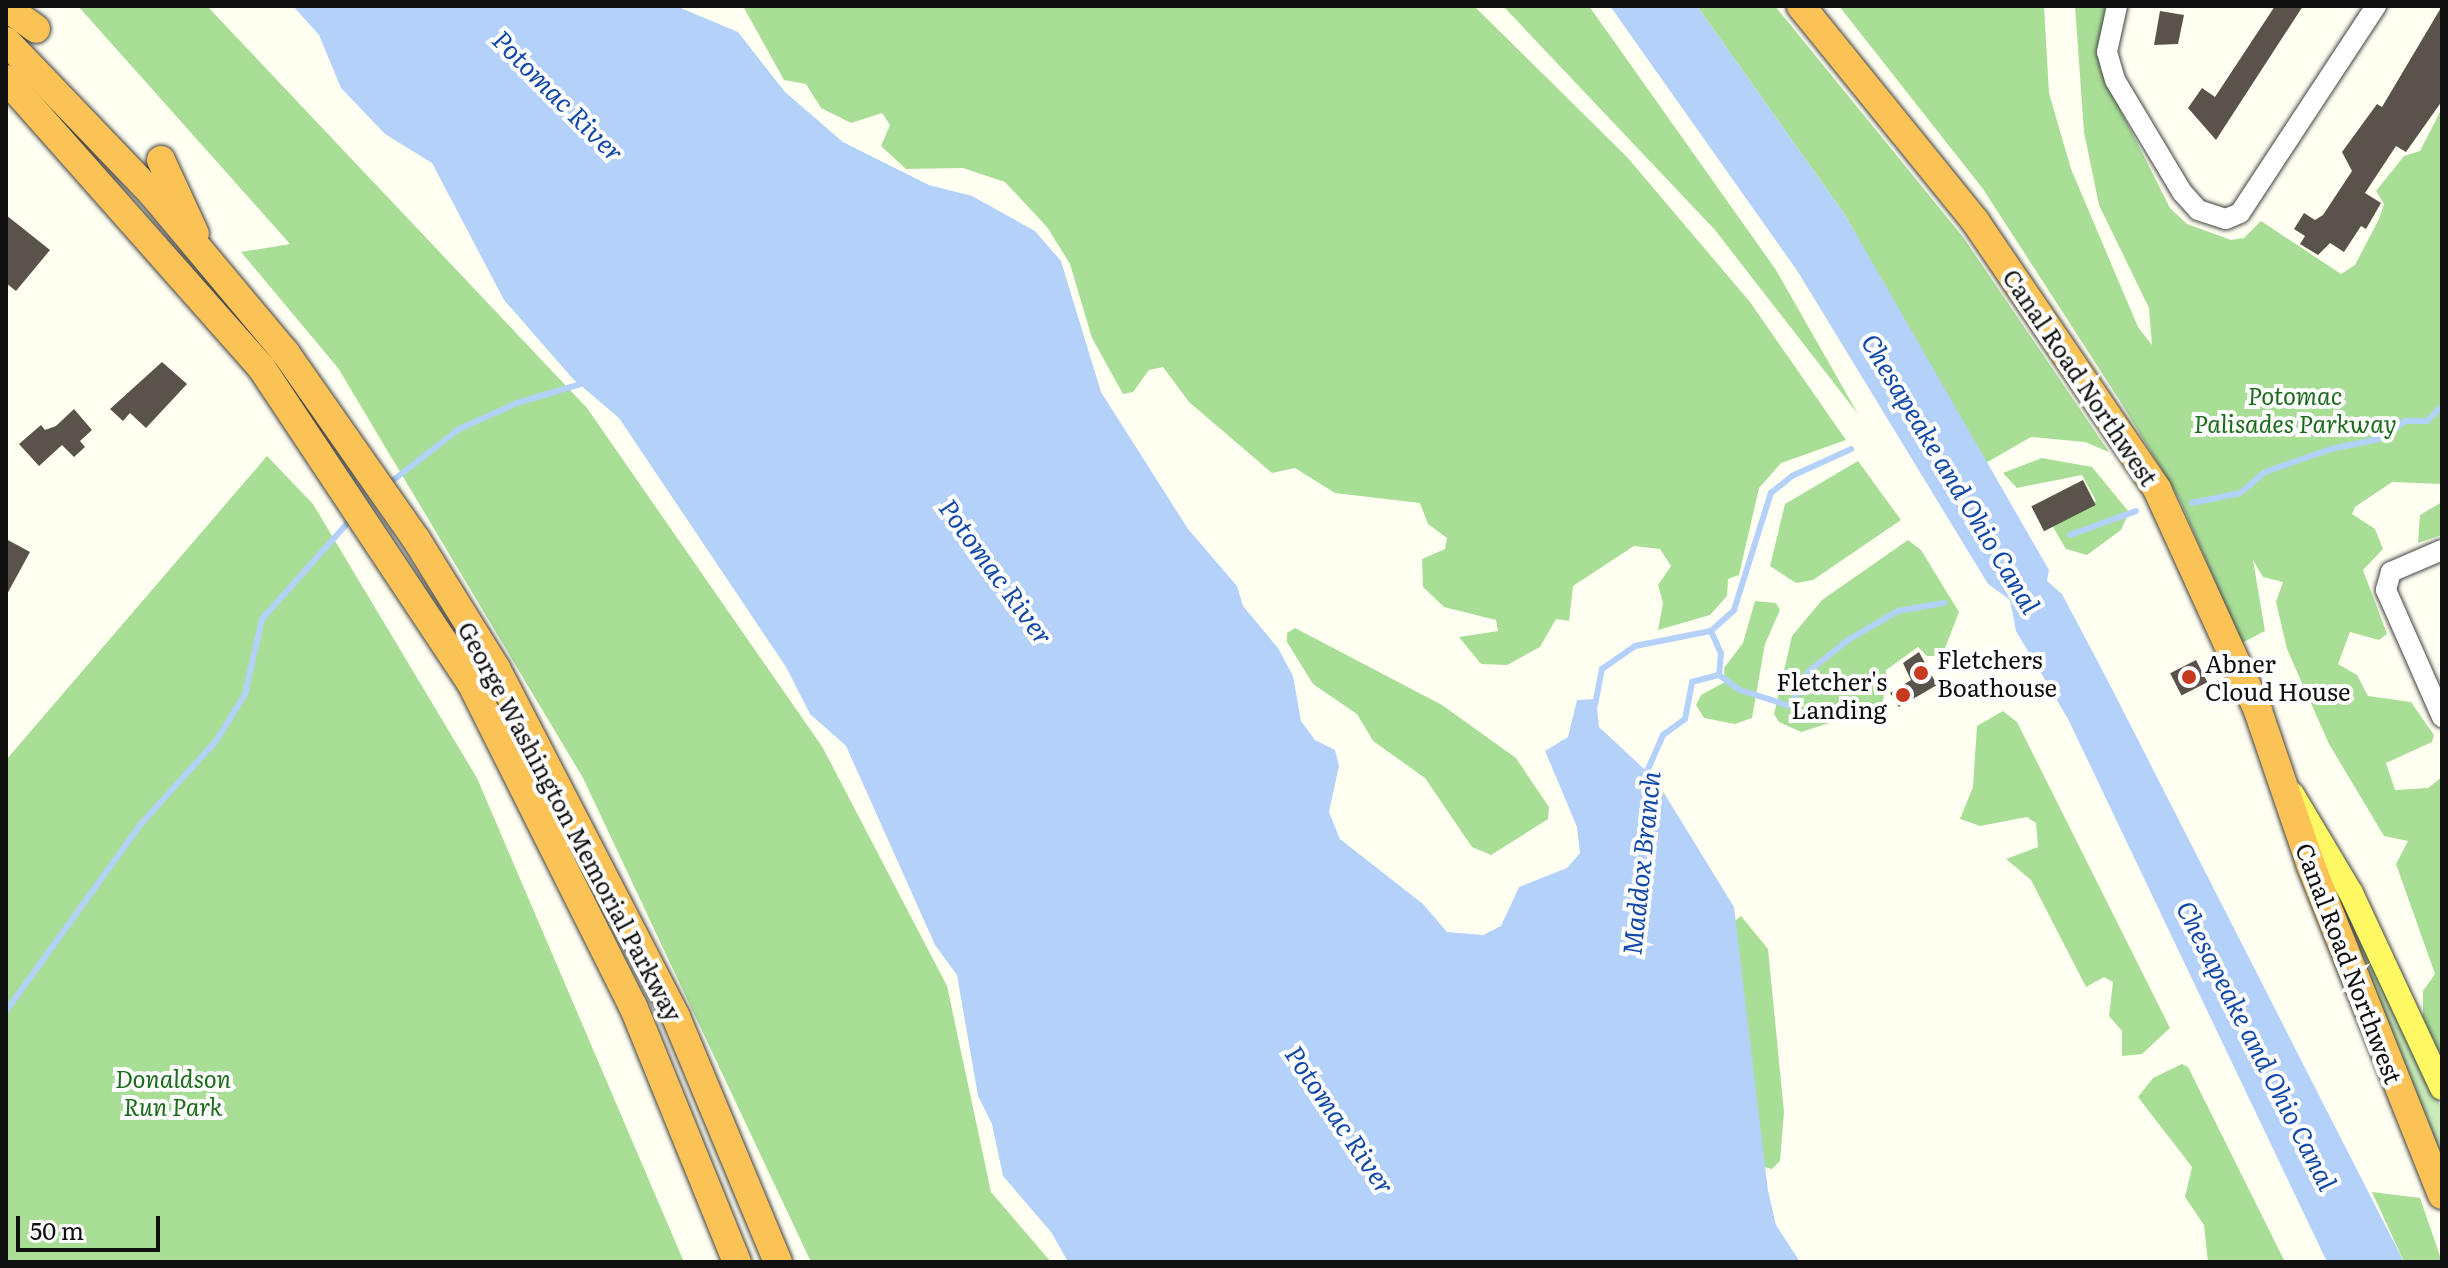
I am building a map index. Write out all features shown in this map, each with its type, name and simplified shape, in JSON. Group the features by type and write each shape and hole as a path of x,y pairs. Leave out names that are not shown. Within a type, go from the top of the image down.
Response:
{"highway":[{"name":"Canal Road Northwest","path":"1801,6 1941,174 2130,444 2171,518 2284,782 2311,866 2442,1195"},
{"path":"6,7 36,29"},
{"name":"George Washington Memorial Parkway","path":"6,41 202,253 273,360 470,681 633,1006 737,1262"},
{"name":"George Washington Memorial Parkway","path":"6,79 273,360 416,539 496,668 676,1017 778,1262"},
{"path":"161,160 202,253"}],"main road":[{"path":"2284,782 2345,881 2442,1088"}],"street":[{"path":"2117,6 2108,38 2112,75 2182,192 2212,217 2240,213 2376,6"},
{"path":"2442,550 2387,579 2388,596 2442,717"}],"green space":[{"path":"78,6 207,6 587,408 823,748 947,986 991,1192 1051,1262 811,1262 583,778 338,368 241,252 290,244"},
{"path":"743,6 1474,6 1627,157 1750,302 1846,440 1781,463 1759,488 1739,575 1728,579 1727,596 1710,615 1658,630 1663,603 1658,585 1671,566 1660,549 1634,546 1573,586 1569,621 1556,619 1540,647 1507,665 1481,664 1459,637 1498,631 1496,620 1444,607 1423,587 1422,559 1445,549 1447,538 1428,524 1420,503 1335,493 1295,468 1272,473 1189,402 1163,367 1149,370 1133,392 1123,394 1092,338 1070,264 1047,227 1005,182 963,168 906,169 881,146 890,125 882,113 851,123 821,108 806,84 784,80"},
{"path":"1503,6 1589,6 1776,270 1858,414 1715,230"},
{"path":"1697,6 1775,6 1963,237 2109,452 2085,442 2031,437 1984,464 1845,215"},
{"name":"Potomac Palisades Parkway","path":"1839,6 2044,6 2049,93 2071,169 2138,327 2152,345 2149,308 2099,205 2084,132 2075,6 2105,6 2100,69 2170,208 2187,224 2231,240 2244,238 2261,221 2341,274 2355,265 2379,219 2384,204 2376,191 2404,156 2420,151 2442,108 2442,484 2392,482 2355,507 2352,514 2375,529 2383,549 2363,570 2387,634 2379,640 2350,632 2338,664 2357,675 2368,696 2411,702 2434,735 2432,742 2386,763 2395,790 2428,788 2442,777 2442,1058 2423,1017 2423,991 2435,974 2396,864 2408,841 2384,836 2329,744 2287,649 2276,602 2283,582 2263,577 2253,560 2265,631 2242,643 2179,498 2120,401 1983,189"},
{"name":"Donaldson Run Park","path":"267,456 313,504 477,778 684,1262 6,1262 6,760"},
{"path":"2042,458 2092,467 2129,512 2121,530 2087,555 2066,549 2053,527 2096,501 2082,475 2017,488 2003,473"},
{"path":"1858,461 1901,520 1813,580 1796,583 1770,566 1785,504"},
{"path":"2442,502 2442,535 2418,543 2420,515"},
{"path":"1908,540 1921,550 1959,612 1942,656 1927,656 1918,647 1886,670 1883,706 1801,732 1779,722 1774,714 1792,636 1822,600"},
{"path":"1755,601 1776,603 1780,610 1765,644 1752,718 1735,724 1704,718 1696,705 1701,695 1725,682 1724,668 1743,643"},
{"path":"1295,628 1442,705 1516,758 1549,807 1548,819 1491,855 1472,847 1425,778 1373,741 1357,714 1313,684 1287,642 1287,633"},
{"path":"2003,711 2017,722 2170,1028 2142,1054 2122,1056 2122,1031 2109,1016 2113,982 2104,977 2086,987 2031,880 2006,859 2038,847 2036,823 2027,817 1980,826 1960,819 1973,787 1977,726"},
{"path":"2338,896 2442,1109 2442,1162"},
{"path":"1741,916 1768,949 1784,1112 1780,1161 1772,1169 1764,1167 1746,1041 1735,921"},
{"path":"2182,1064 2188,1067 2285,1262 2208,1262 2204,1225 2185,1197 2192,1167 2138,1097 2153,1078"},
{"path":"2372,1192 2420,1198 2442,1262 2404,1262"}],"water":[{"name":"Potomac River","path":"293,6 676,6 738,32 785,92 843,142 929,185 972,196 1035,231 1061,261 1101,392 1188,529 1237,586 1243,606 1278,648 1293,676 1301,721 1315,740 1335,750 1339,766 1329,812 1340,839 1423,904 1447,932 1483,935 1501,926 1519,887 1567,868 1580,853 1577,827 1545,751 1568,737 1577,700 1596,699 1599,727 1656,780 1734,907 1768,1191 1776,1225 1800,1262 1068,1262 1051,1232 1003,1176 992,1124 978,1096 957,975 935,945 846,746 810,714 786,667 619,418 573,379 504,300 432,163 385,134 341,88 319,35"},
{"name":"Chesapeake and Ohio Canal","path":"1610,6 1697,6 1845,215 2049,570 2047,581 2062,594 2404,1262 2327,1262 2068,719 2016,631 2010,600 1988,584 1798,272"}],"building":[{"path":"2275,6 2303,6 2216,140 2188,108 2202,88 2215,97"},
{"path":"2442,6 2442,101 2406,152 2396,146 2365,193 2381,203 2366,229 2361,226 2344,252 2330,243 2318,255 2300,244 2305,236 2294,229 2304,213 2315,220 2323,215 2352,171 2342,152 2377,104 2382,107"},
{"path":"2160,11 2184,15 2178,44 2154,45"},
{"path":"6,215 50,250 16,291 6,283"},
{"path":"162,362 187,384 146,428 130,413 123,421 110,409"},
{"path":"74,409 92,430 80,441 85,447 74,457 62,445 39,466 19,444 41,425 45,430 56,426"},
{"path":"2083,480 2096,505 2044,531 2031,506"},
{"path":"6,539 30,552 6,596"},
{"path":"1919,652 1937,685 1899,707 1890,693 1911,680 1903,663"},
{"name":"Abner Cloud House","path":"2196,660 2207,682 2182,695 2170,673"}],"waterway":[{"path":"387,485 459,429 517,403 581,384"},
{"name":"Maddox Branch","path":"2192,503 2240,493 2265,472 2331,449 2384,438 2405,421 2427,421 2442,406"},
{"path":"1595,705 1602,669 1635,646 1711,631 1734,610 1771,493 1792,476 1851,449"},
{"name":"Maddox Branch","path":"2070,535 2136,511"},
{"path":"6,1011 140,825 216,741 245,694 262,619 353,517"},
{"name":"Maddox Branch","path":"1645,776 1663,735 1685,719 1692,682 1719,675 1740,690 1790,706 1808,672 1848,640 1898,611 1944,603"},
{"path":"1711,631 1721,653 1719,675"}],"place":[{"name":"Fletchers Boathouse","path":"1921,673"},
{"name":"Abner Cloud House","path":"2189,677"},
{"name":"Fletcher's Landing","path":"1903,695"}]}
